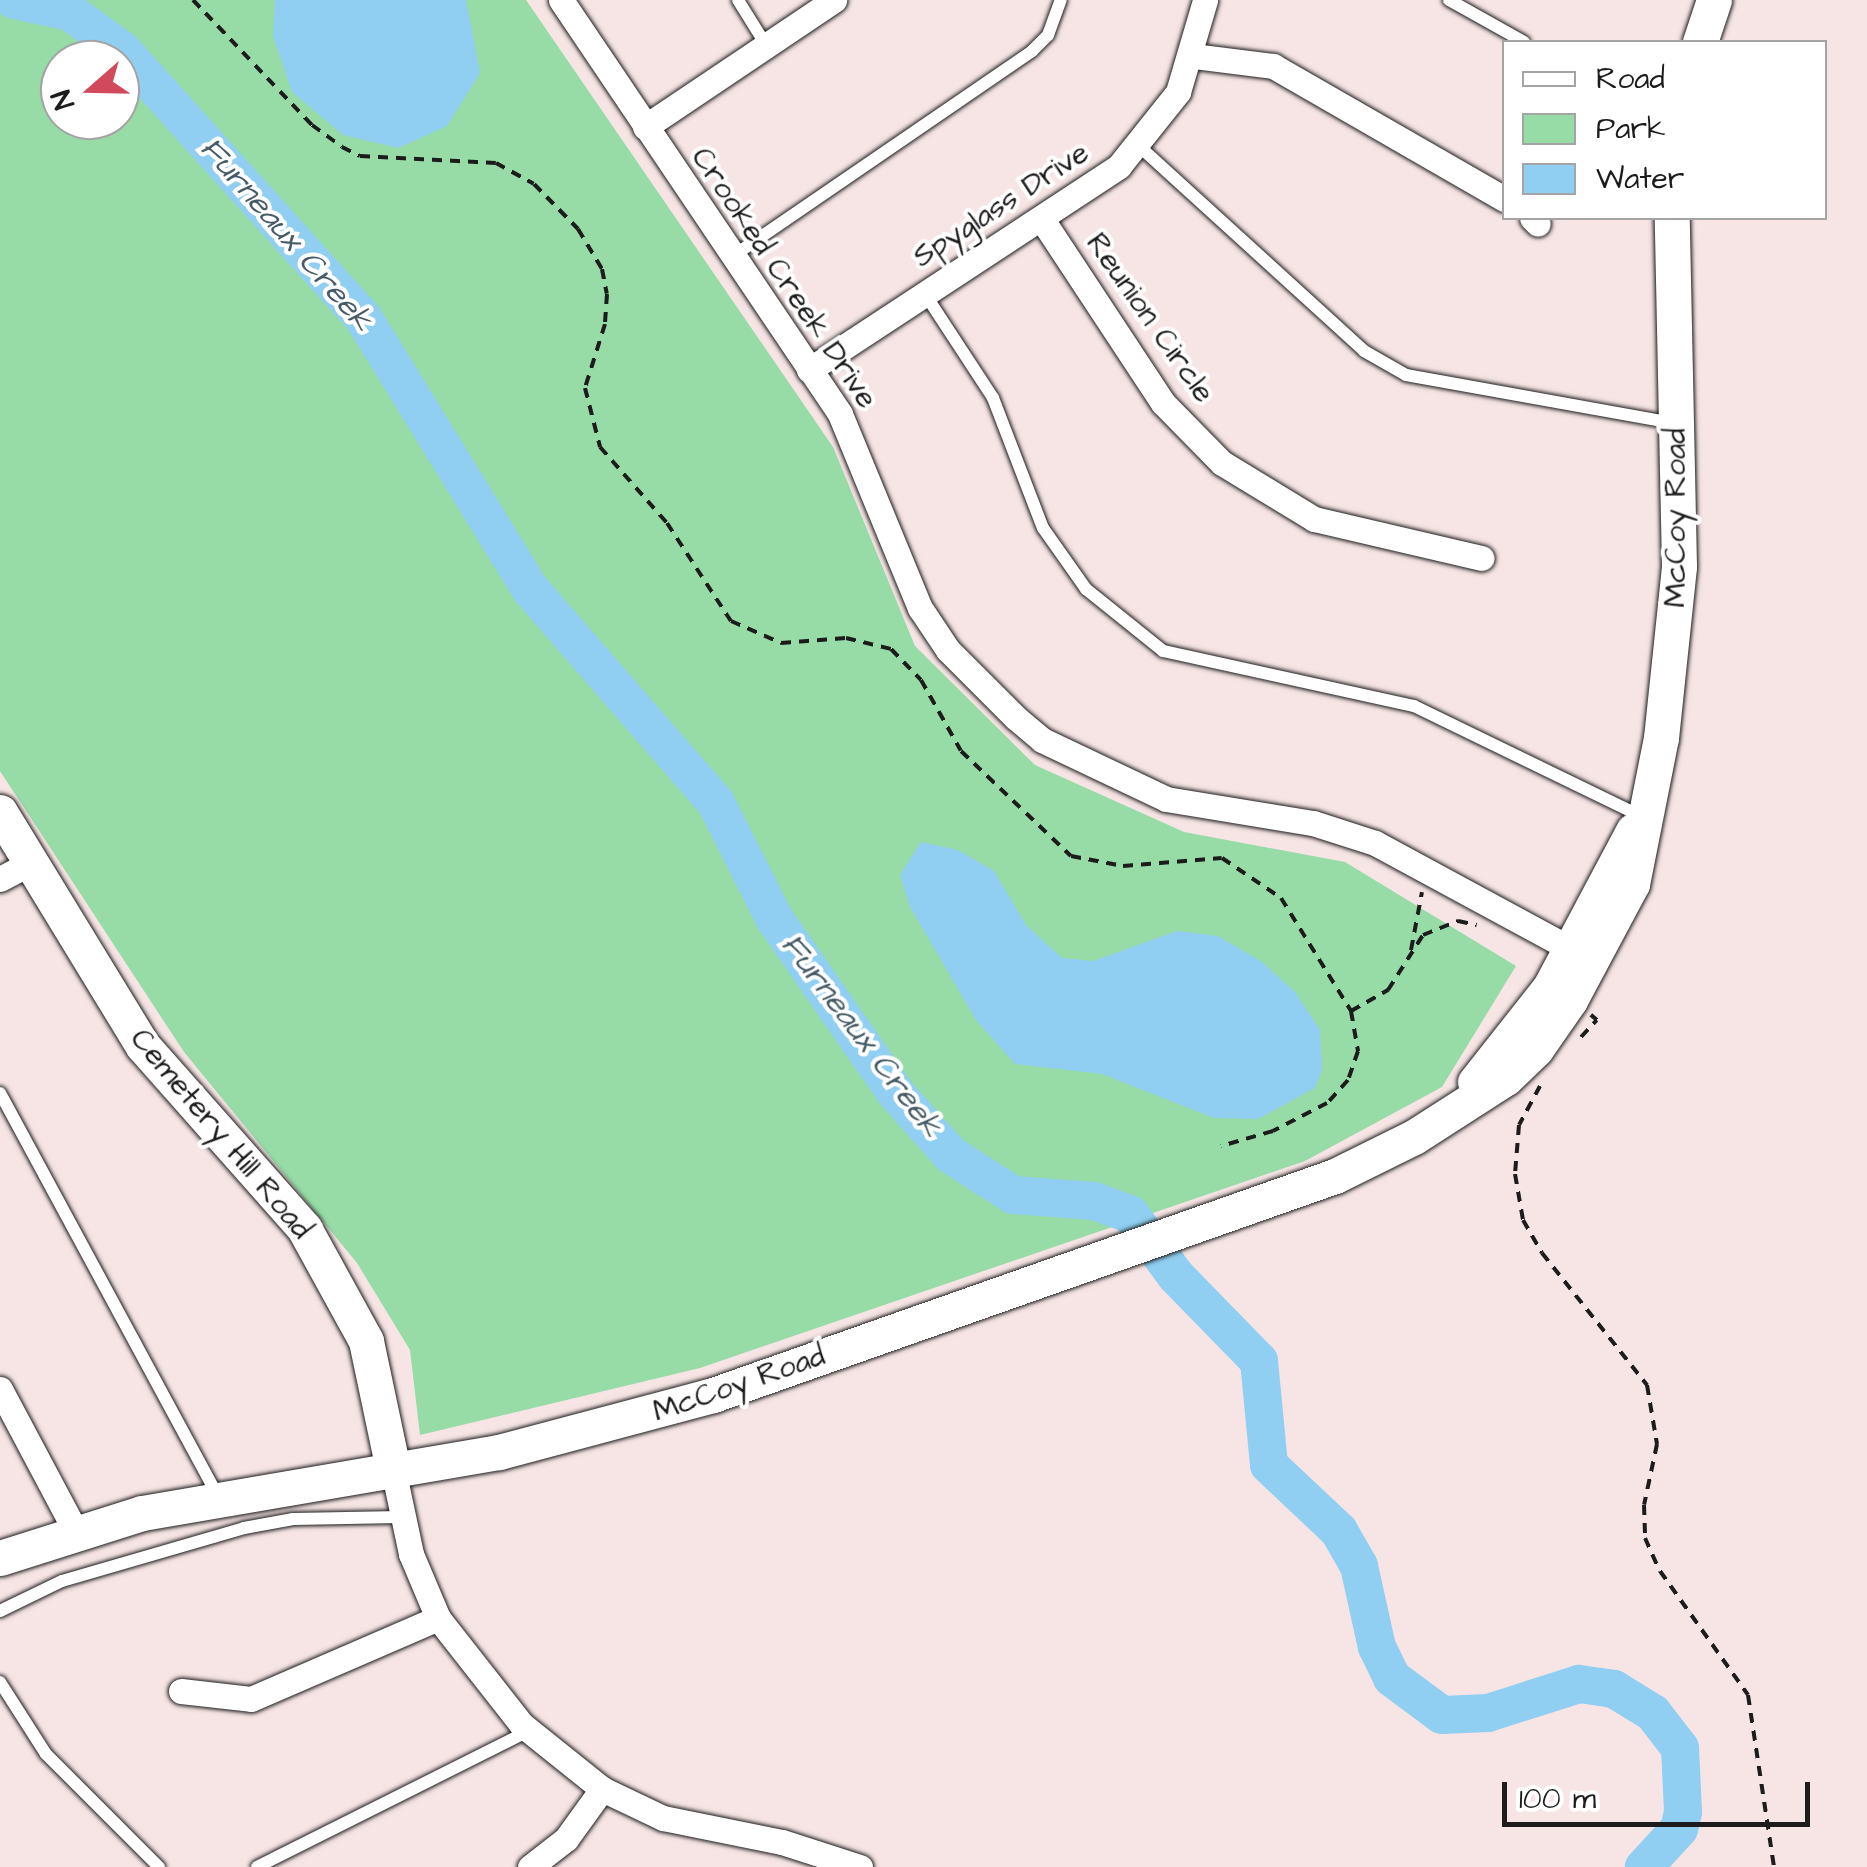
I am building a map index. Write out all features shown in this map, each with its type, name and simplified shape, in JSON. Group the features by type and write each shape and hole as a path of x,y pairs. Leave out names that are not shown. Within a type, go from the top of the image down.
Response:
{"street":[{"name":"Crooked Creek Drive","path":"561,0 840,414 920,608 948,650 1042,740 1166,799 1312,823 1434,870 1582,956"},
{"path":"644,127 834,0"},
{"name":"Spyglass Drive","path":"810,370 1042,221 1139,146 1178,92 1194,56 1205,0"},
{"path":"1701,40 1714,0"},
{"path":"1194,56 1273,66 1502,199"},
{"name":"McCoy Road","path":"0,1558 75,1530 218,1497 393,1469 618,1425 1259,1204 1376,1159 1448,1114 1550,987 1582,956 1641,816 1673,653 1676,424 1672,220"},
{"name":"Reunion Circle","path":"1042,221 1163,403 1222,462 1314,519 1482,558"},
{"name":"Cemetery Hill Road","path":"0,812 142,1046 304,1228 366,1341 400,1516 438,1618 529,1731 602,1789 663,1818 782,1842 860,1867"},
{"path":"0,879 32,862"},
{"path":"0,1389 75,1530"},
{"path":"181,1690 250,1699 438,1618"},
{"path":"530,1867 566,1840 602,1789"}],"lane":[{"path":"738,0 766,45"},
{"path":"732,258 1032,51 1048,35 1061,0"},
{"path":"1450,0 1520,40"},
{"path":"1139,146 1364,351 1406,375 1676,424"},
{"path":"925,294 992,398 1043,528 1086,589 1163,651 1414,706 1641,816"},
{"path":"0,1093 218,1497"},
{"path":"0,1612 62,1581 244,1528 293,1519 400,1516"},
{"path":"0,1682 46,1754 160,1867"},
{"path":"257,1867 529,1731"}],"path":[{"path":"193,0 312,125 342,148 379,158 496,162 534,184 578,230 602,268 607,294 605,324 585,388 600,448 668,523 731,621 780,643 846,638 891,649 921,680 961,751 1070,856 1124,866 1198,856 1245,868 1280,898 1351,1011 1358,1051 1348,1080 1326,1102 1288,1125 1221,1146"},
{"path":"1411,950 1412,923 1434,870"},
{"path":"1351,1011 1388,990 1424,935 1458,921 1494,932"},
{"path":"1574,1044 1596,1020 1586,1012"},
{"path":"1542,1082 1519,1125 1516,1174 1524,1220 1542,1254 1647,1386 1656,1444 1644,1505 1645,1538 1660,1571 1748,1694 1774,1867"}],"green space":[{"path":"0,0 526,0 833,447 915,646 1035,765 1184,832 1345,862 1516,966 1442,1087 1305,1161 700,1368 420,1435 410,1350 357,1263 184,1052 0,771"}],"water":[{"path":"275,0 466,0 480,73 447,126 398,148 343,135 292,92 273,36"},
{"path":"921,842 958,850 994,871 1026,925 1062,958 1093,961 1177,931 1218,936 1262,962 1295,992 1320,1030 1322,1069 1315,1088 1258,1119 1214,1118 1102,1074 1015,1064 976,1020 910,907 900,875"}],"waterway":[{"name":"Furneaux Creek","path":"14,0 70,12 122,50 364,319 531,590 716,803 774,918 895,1092 951,1155 1013,1195 1094,1201 1130,1214 1176,1276 1259,1361 1269,1465 1339,1531 1359,1566 1377,1647 1392,1678 1442,1715 1488,1713 1579,1684 1614,1689 1653,1713 1680,1748 1683,1812 1679,1829 1644,1867"}]}
